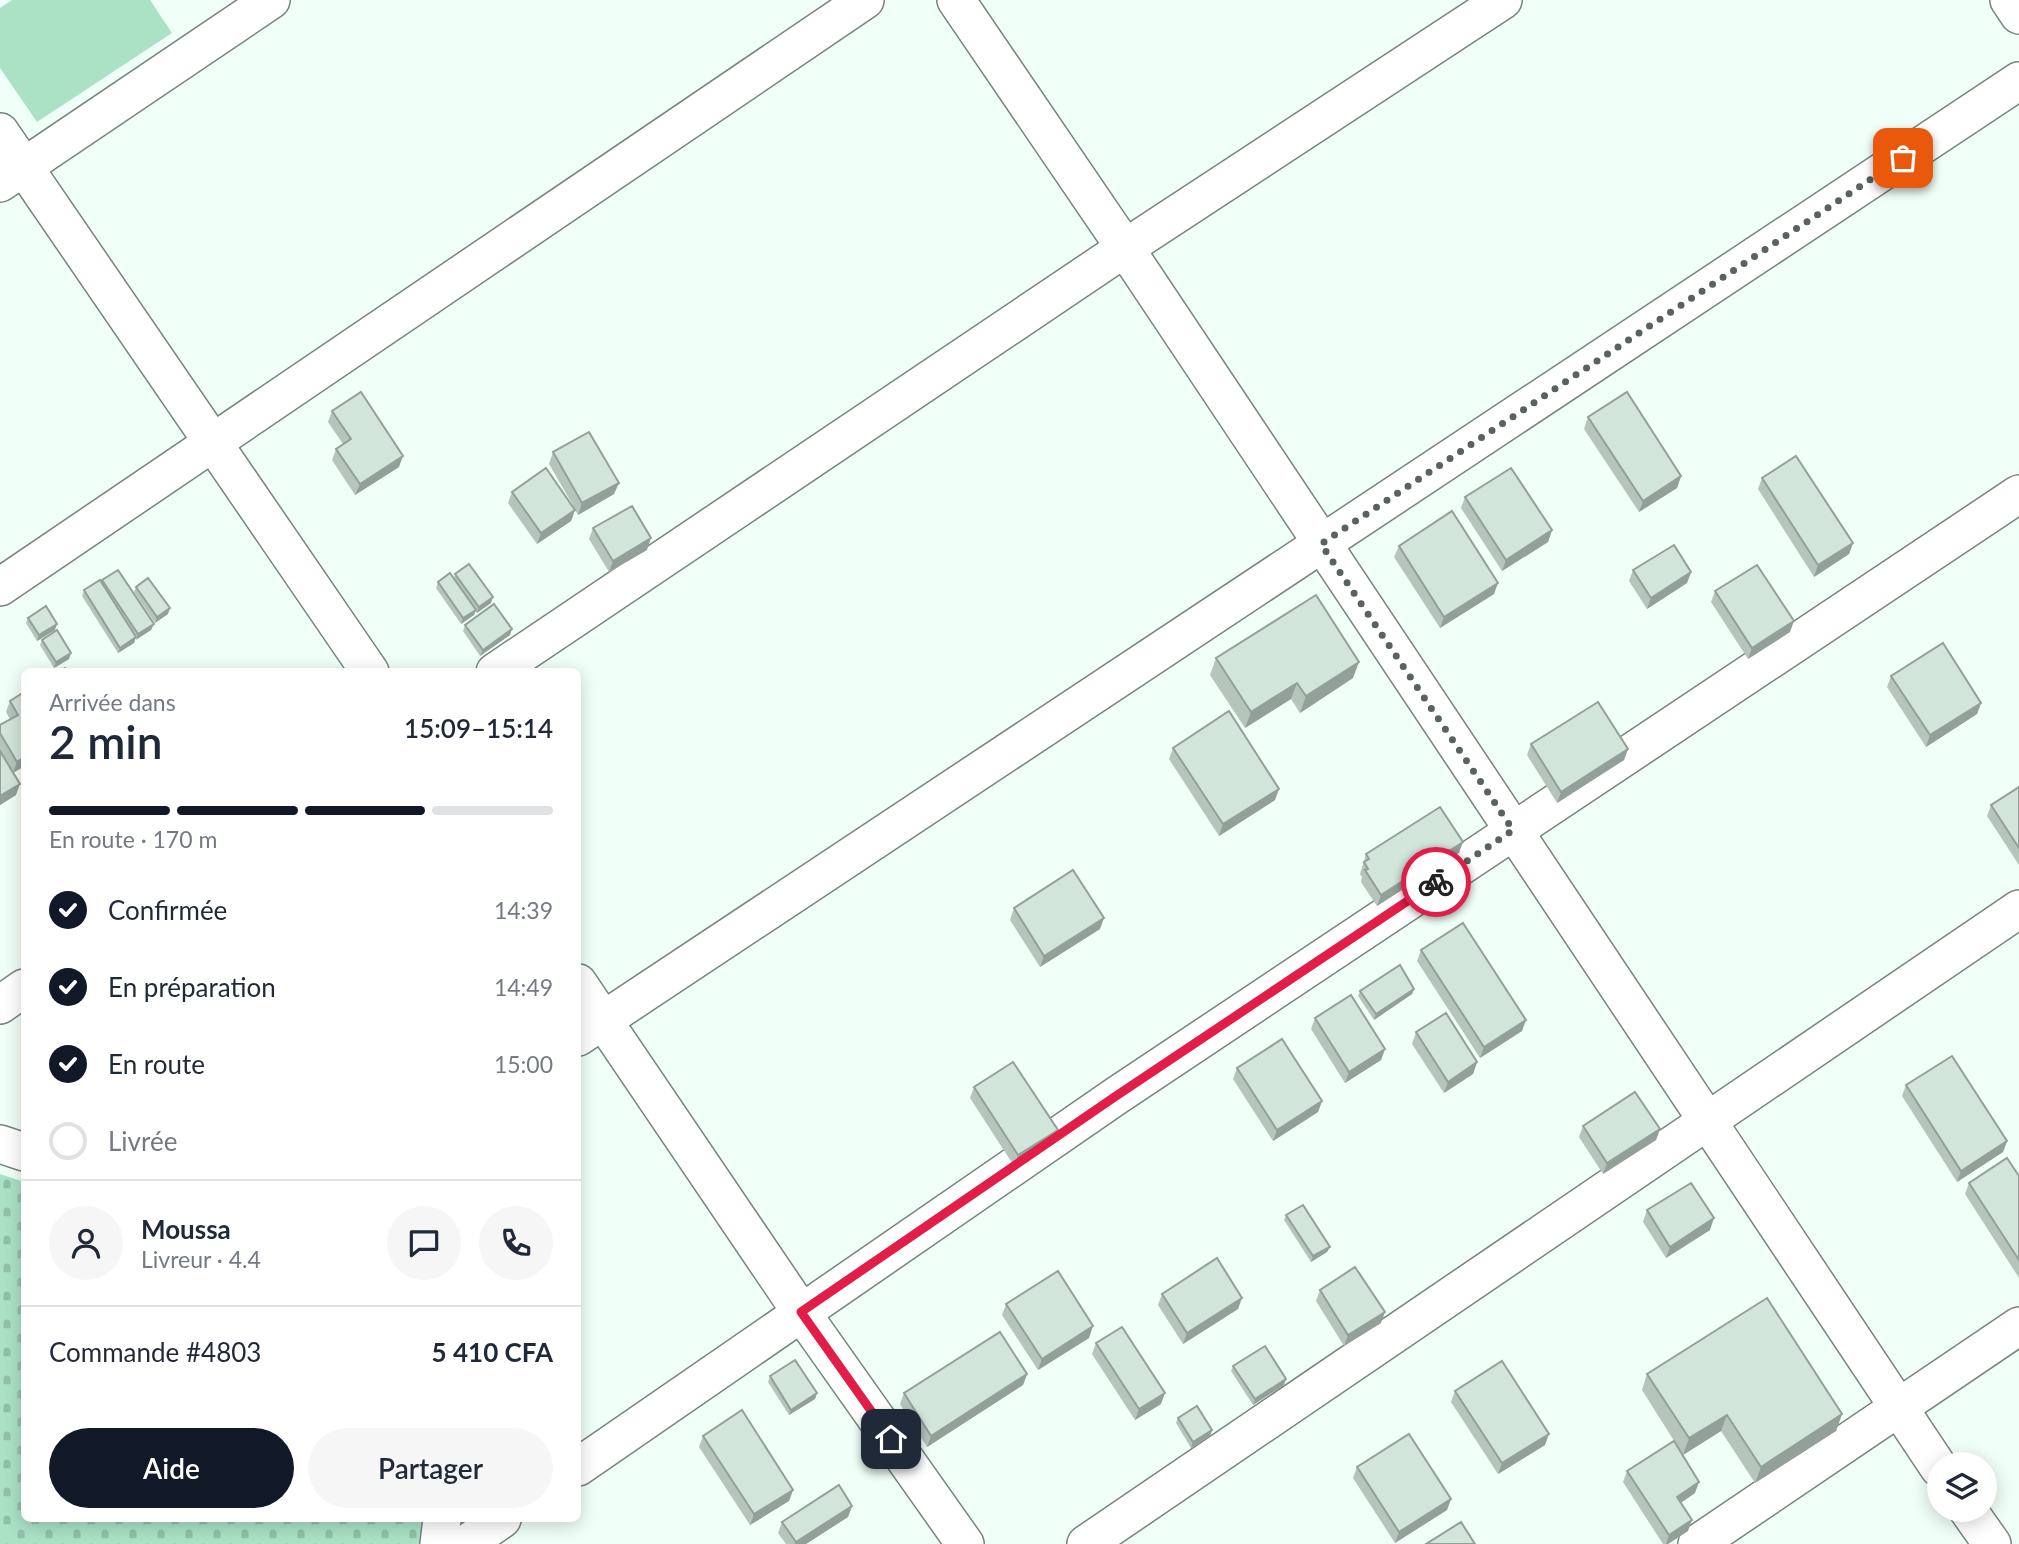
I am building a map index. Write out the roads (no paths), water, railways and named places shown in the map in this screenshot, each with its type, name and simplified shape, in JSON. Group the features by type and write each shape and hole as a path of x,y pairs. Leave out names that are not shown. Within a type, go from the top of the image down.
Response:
{"street":[{"path":"12,175 271,0"},
{"path":"0,587 865,0"},
{"path":"956,0 1708,1119 1928,1452"},
{"path":"501,668 1125,248 1503,0"},
{"path":"2009,0 2019,15"},
{"path":"590,1029 2019,81"},
{"path":"0,132 12,175 212,443 367,668"},
{"path":"581,1465 1104,1104 2019,494"},
{"path":"1086,1544 2019,909"},
{"path":"0,1005 21,990"},
{"path":"581,994 590,1029 801,1312 965,1544"},
{"path":"0,1144 21,1151"},
{"path":"1697,1544 2019,1326"},
{"path":"439,1544 442,1522"},
{"path":"466,1544 498,1522"},
{"path":"1976,1522 1992,1544"}]}
